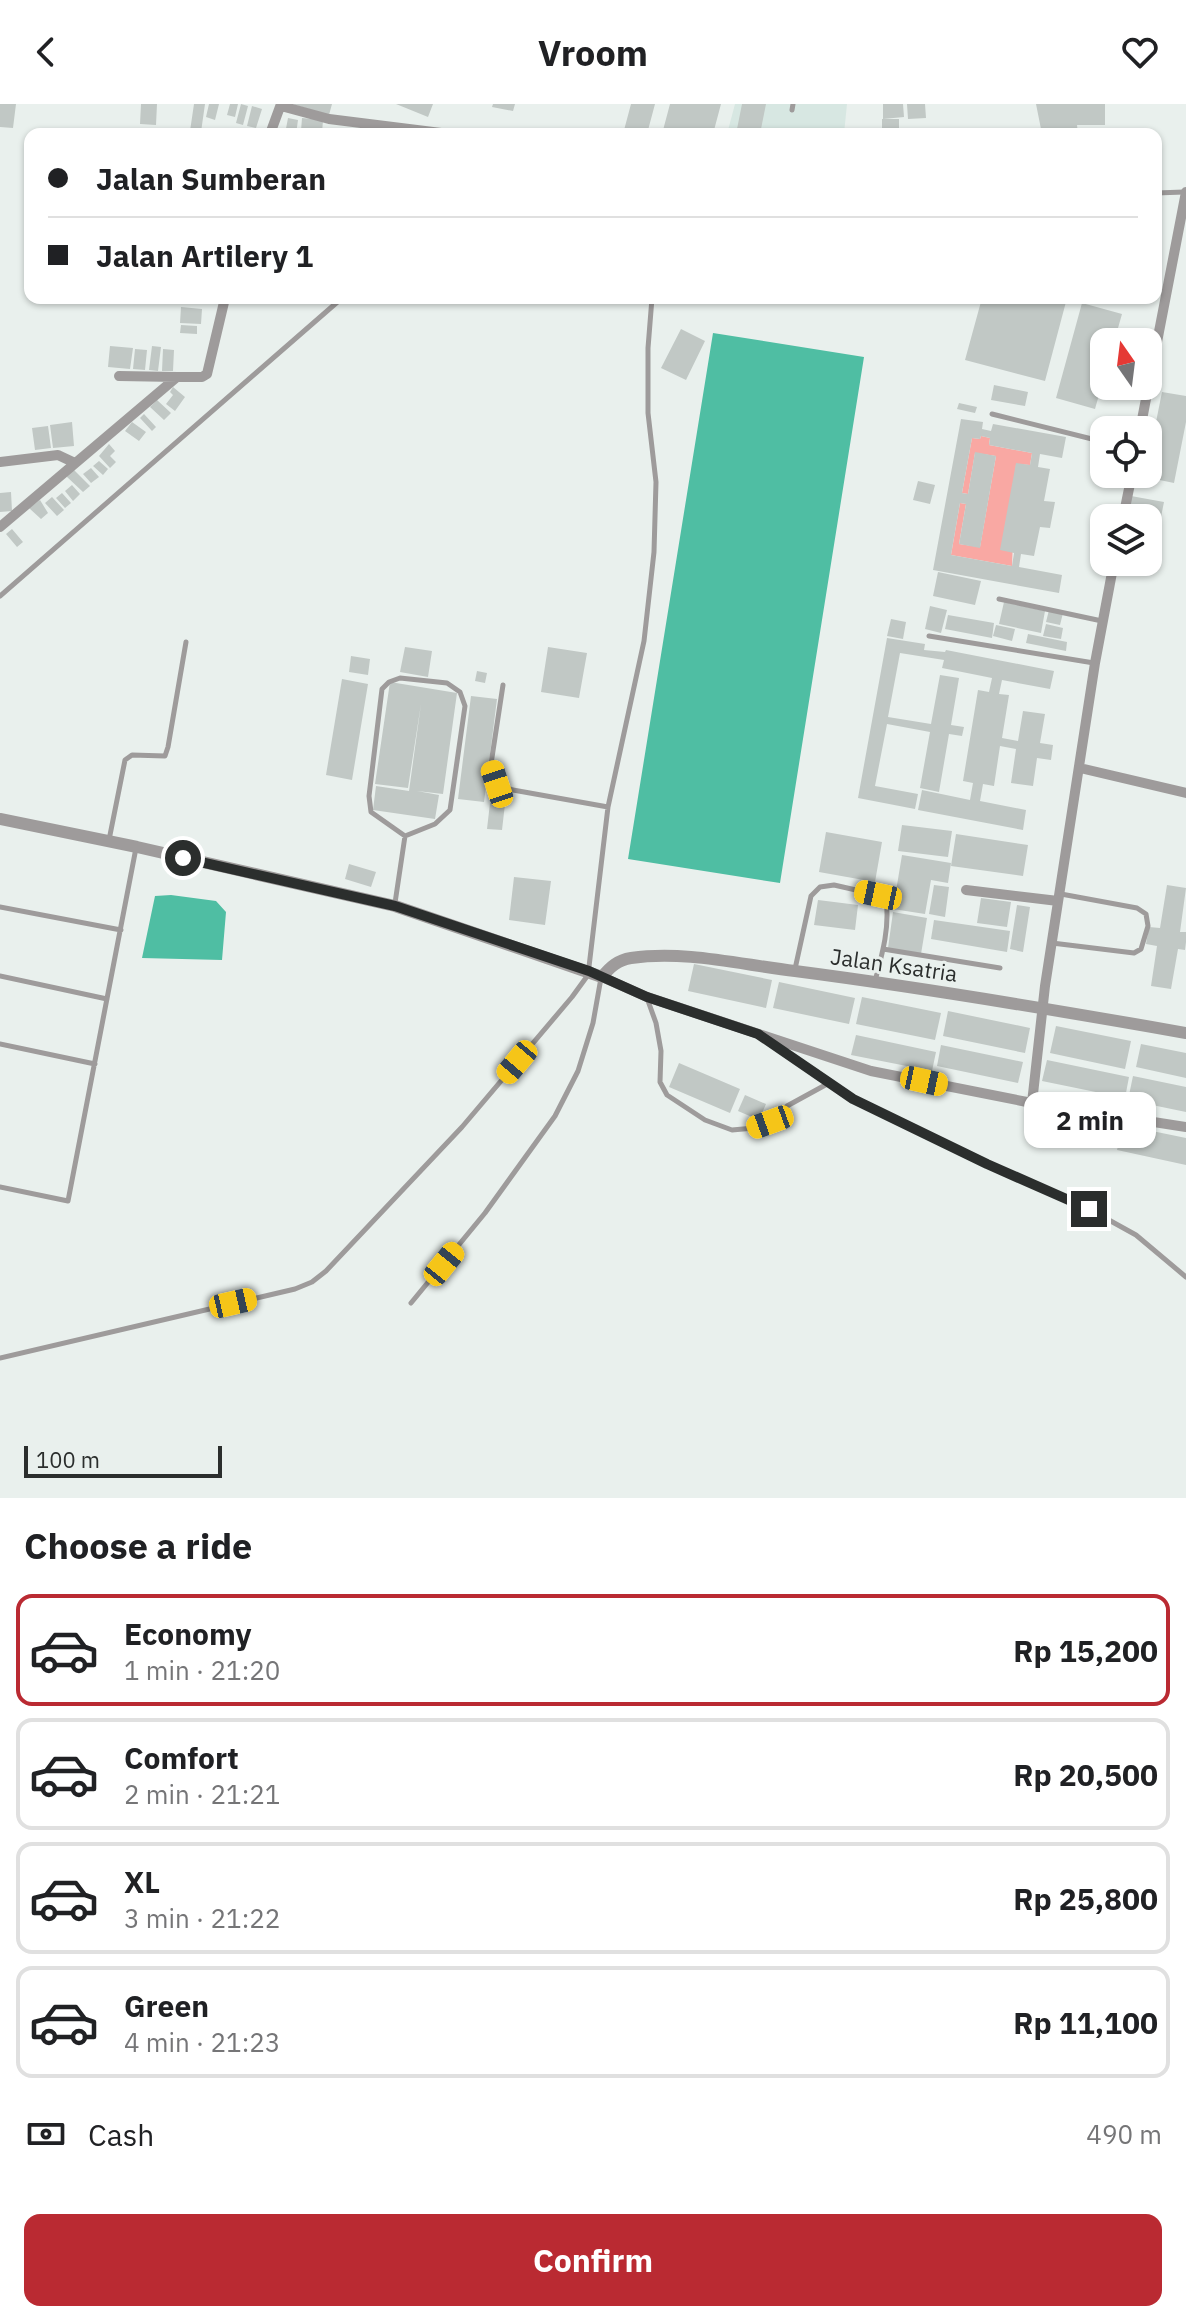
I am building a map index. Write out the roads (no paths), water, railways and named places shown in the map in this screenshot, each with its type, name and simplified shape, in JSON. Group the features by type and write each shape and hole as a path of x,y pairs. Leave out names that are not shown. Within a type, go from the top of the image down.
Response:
{"street":[{"path":"272,128 281,105 329,119 401,128"},
{"path":"1143,416 1185,192"},
{"path":"119,376 202,377 207,374 224,304"},
{"path":"0,527 177,377"},
{"path":"0,462 58,455 75,463"},
{"path":"1032,1103 1041,1007 1111,576"},
{"path":"1080,768 1186,793"},
{"path":"0,819 395,906 589,971 647,997 871,1071 1032,1103 1186,1127"},
{"path":"966,890 1058,897"},
{"name":"Jalan Ksatria","path":"602,977 611,966 629,959 690,958 1041,1007 1186,1033"}],"lane":[{"path":"1162,193 1185,192"},
{"path":"0,596 335,304"},
{"path":"0,1358 295,1289 312,1282 326,1271 462,1127 572,997 589,971 608,807 644,641 654,552 656,482 648,413 652,304"},
{"path":"992,414 1090,438"},
{"path":"999,599 1103,621"},
{"path":"929,636 1095,663"},
{"path":"109,841 125,760 132,755 165,756 186,642"},
{"path":"400,678 447,683 460,692 465,706 450,810 435,824 405,836 371,812 369,796 382,689 400,678"},
{"path":"503,685 491,764 497,784 513,790 608,807"},
{"path":"395,906 405,836"},
{"path":"0,1187 68,1201 137,847"},
{"path":"794,971 811,896 820,887 834,885 878,895 886,900 888,912 875,982"},
{"path":"1051,943 1134,953 1141,949 1148,926 1146,914 1137,908 1058,897"},
{"path":"0,907 121,930"},
{"path":"883,949 1000,968"},
{"path":"0,976 107,999"},
{"path":"411,1303 485,1213 555,1116 578,1071 593,1023 602,977"},
{"path":"647,997 661,1051 660,1082 667,1095 705,1120 732,1130 754,1128 770,1122 787,1106 829,1083"},
{"path":"758,1034 853,1099 1136,1235 1186,1277"},
{"path":"0,1044 95,1064"}]}
